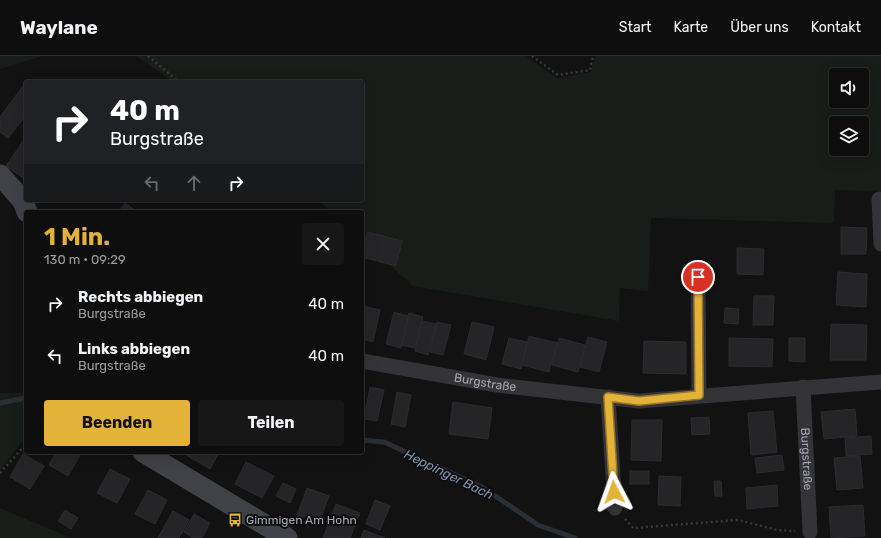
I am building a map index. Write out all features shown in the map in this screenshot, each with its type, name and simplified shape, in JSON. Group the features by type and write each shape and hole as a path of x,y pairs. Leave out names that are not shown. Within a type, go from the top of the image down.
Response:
{"main road":[{"path":"1,176 23,201 26,210"},
{"path":"146,454 287,538"}],"street":[{"path":"879,199 881,244"},
{"path":"698,277 699,395"},
{"name":"Burgstraße","path":"364,361 497,385 639,401 699,395 881,382"},
{"name":"Burgstraße","path":"803,387 810,532"},
{"path":"608,397 615,508"}],"path":[{"path":"148,56 177,80"},
{"path":"532,56 558,75 590,70 593,56"},
{"path":"0,473 24,446"},
{"path":"615,508 633,528 738,520 777,530 810,532"}],"shaded area":[{"path":"0,56 43,56 0,69"},
{"path":"136,56 526,56 557,78 591,72 595,56 881,56 881,191 835,190 834,223 651,218 648,291 620,288 619,321 413,286 364,242 364,210 329,210 320,202 364,202 364,80 171,80"},
{"path":"0,393 24,393 24,439 0,471"},
{"path":"0,508 71,538 0,538"}],"building":[{"path":"24,85 24,118 8,138 0,132 0,117"},
{"path":"24,140 24,179 6,166"},
{"path":"125,203 134,210 120,210"},
{"path":"841,227 867,228 866,254 841,254"},
{"path":"368,232 402,241 396,266 364,258 364,249"},
{"path":"737,248 764,249 763,275 737,274"},
{"path":"838,272 867,274 866,307 836,305"},
{"path":"754,296 774,296 773,325 753,325"},
{"path":"364,306 380,310 373,342 364,340"},
{"path":"725,308 739,309 738,324 724,323"},
{"path":"394,312 408,316 401,348 386,344"},
{"path":"409,313 423,317 415,348 402,345"},
{"path":"422,321 436,324 428,355 415,351"},
{"path":"437,322 451,325 443,355 430,352"},
{"path":"472,322 494,327 486,360 464,354"},
{"path":"831,324 867,325 866,360 830,360"},
{"path":"529,336 557,343 549,372 522,365"},
{"path":"588,337 607,342 599,372 580,367"},
{"path":"509,338 527,342 521,369 502,364"},
{"path":"559,338 585,345 578,372 552,365"},
{"path":"729,338 773,339 772,367 729,366"},
{"path":"789,338 805,338 805,362 789,361"},
{"path":"644,341 686,342 686,374 643,373"},
{"path":"370,387 384,390 377,421 364,419"},
{"path":"397,392 411,395 405,427 391,424"},
{"path":"453,402 492,408 488,439 449,434"},
{"path":"855,409 857,436 824,439 821,412"},
{"path":"773,411 777,452 751,455 748,413"},
{"path":"709,417 710,434 692,435 691,418"},
{"path":"632,420 662,420 661,461 631,460"},
{"path":"871,436 872,454 846,456 845,438"},
{"path":"23,454 44,466 30,489 10,477"},
{"path":"55,454 80,455 68,476 49,465"},
{"path":"187,454 218,454 210,469 186,455"},
{"path":"782,455 784,470 757,473 755,458"},
{"path":"860,456 863,488 837,490 834,458"},
{"path":"246,462 274,476 262,498 235,484"},
{"path":"110,469 130,479 117,503 97,493"},
{"path":"630,471 649,471 649,484 630,484"},
{"path":"659,476 681,477 680,506 658,505"},
{"path":"714,481 721,481 722,496 715,496"},
{"path":"283,483 296,489 290,503 276,496"},
{"path":"777,485 778,506 747,509 746,488"},
{"path":"307,488 329,496 319,523 297,515"},
{"path":"148,490 167,500 155,524 135,514"},
{"path":"375,500 390,506 380,530 366,524"},
{"path":"336,504 360,513 350,538 323,538"},
{"path":"863,505 865,536 831,538 829,507"},
{"path":"65,510 78,518 71,529 58,521"},
{"path":"173,511 189,520 179,538 158,538"},
{"path":"194,514 210,523 202,538 193,538 184,532"},
{"path":"364,530 385,538 361,538"}],"waterway":[{"name":"Heppinger Bach","path":"0,403 24,398"},
{"name":"Heppinger Bach","path":"364,440 384,442 482,487 538,525 575,538"}],"place":[{"name":"Gimmigen Am Hohn","path":"235,520"}],"route":[{"path":"614,492 608,397 639,401 699,395 698,277"}]}
